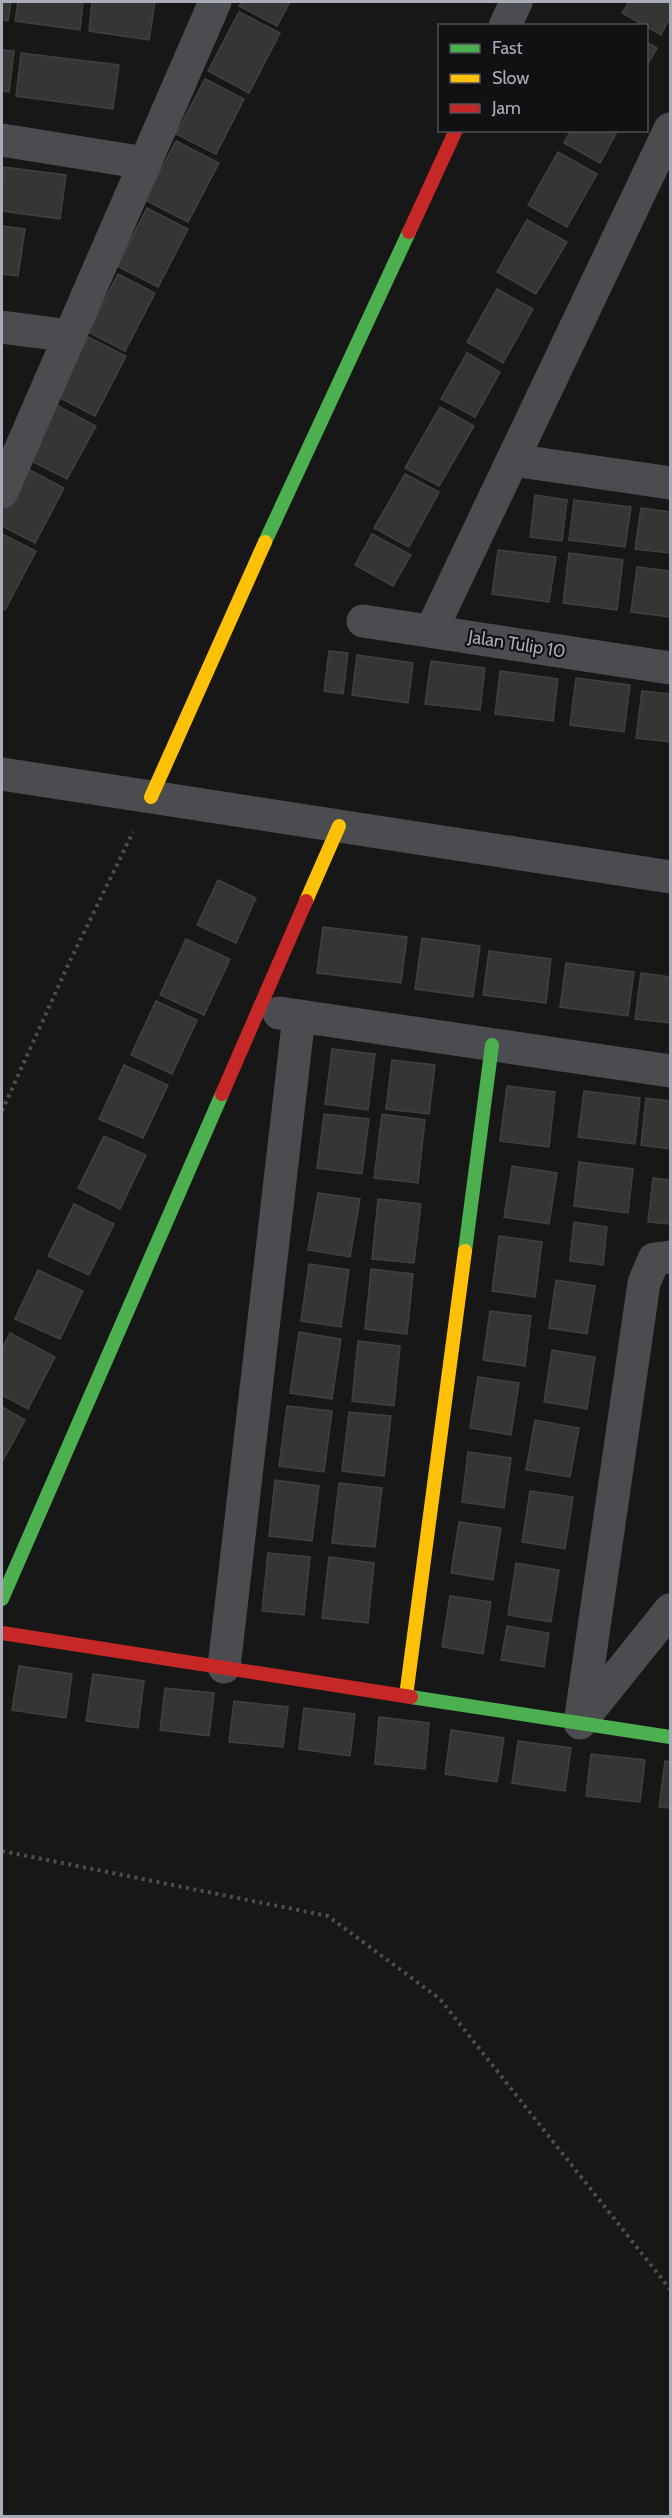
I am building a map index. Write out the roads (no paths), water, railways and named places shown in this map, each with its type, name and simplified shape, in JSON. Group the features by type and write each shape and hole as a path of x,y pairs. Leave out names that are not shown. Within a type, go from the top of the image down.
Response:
{"street":[{"path":"2,492 215,2"},
{"path":"506,24 516,2"},
{"path":"431,631 670,129"},
{"path":"151,797 238,600 455,132"},
{"path":"2,140 145,163"},
{"path":"2,327 70,336"},
{"path":"513,460 670,483"},
{"name":"Jalan Tulip 10","path":"363,621 670,668"},
{"path":"2,774 670,877"},
{"path":"2,1599 339,826"},
{"path":"259,1010 670,1071"},
{"path":"224,1667 299,1016"},
{"path":"406,1696 492,1045"},
{"path":"580,1723 644,1283 654,1259 670,1257"},
{"path":"580,1723 670,1610"},
{"path":"2,1633 670,1737"}]}
